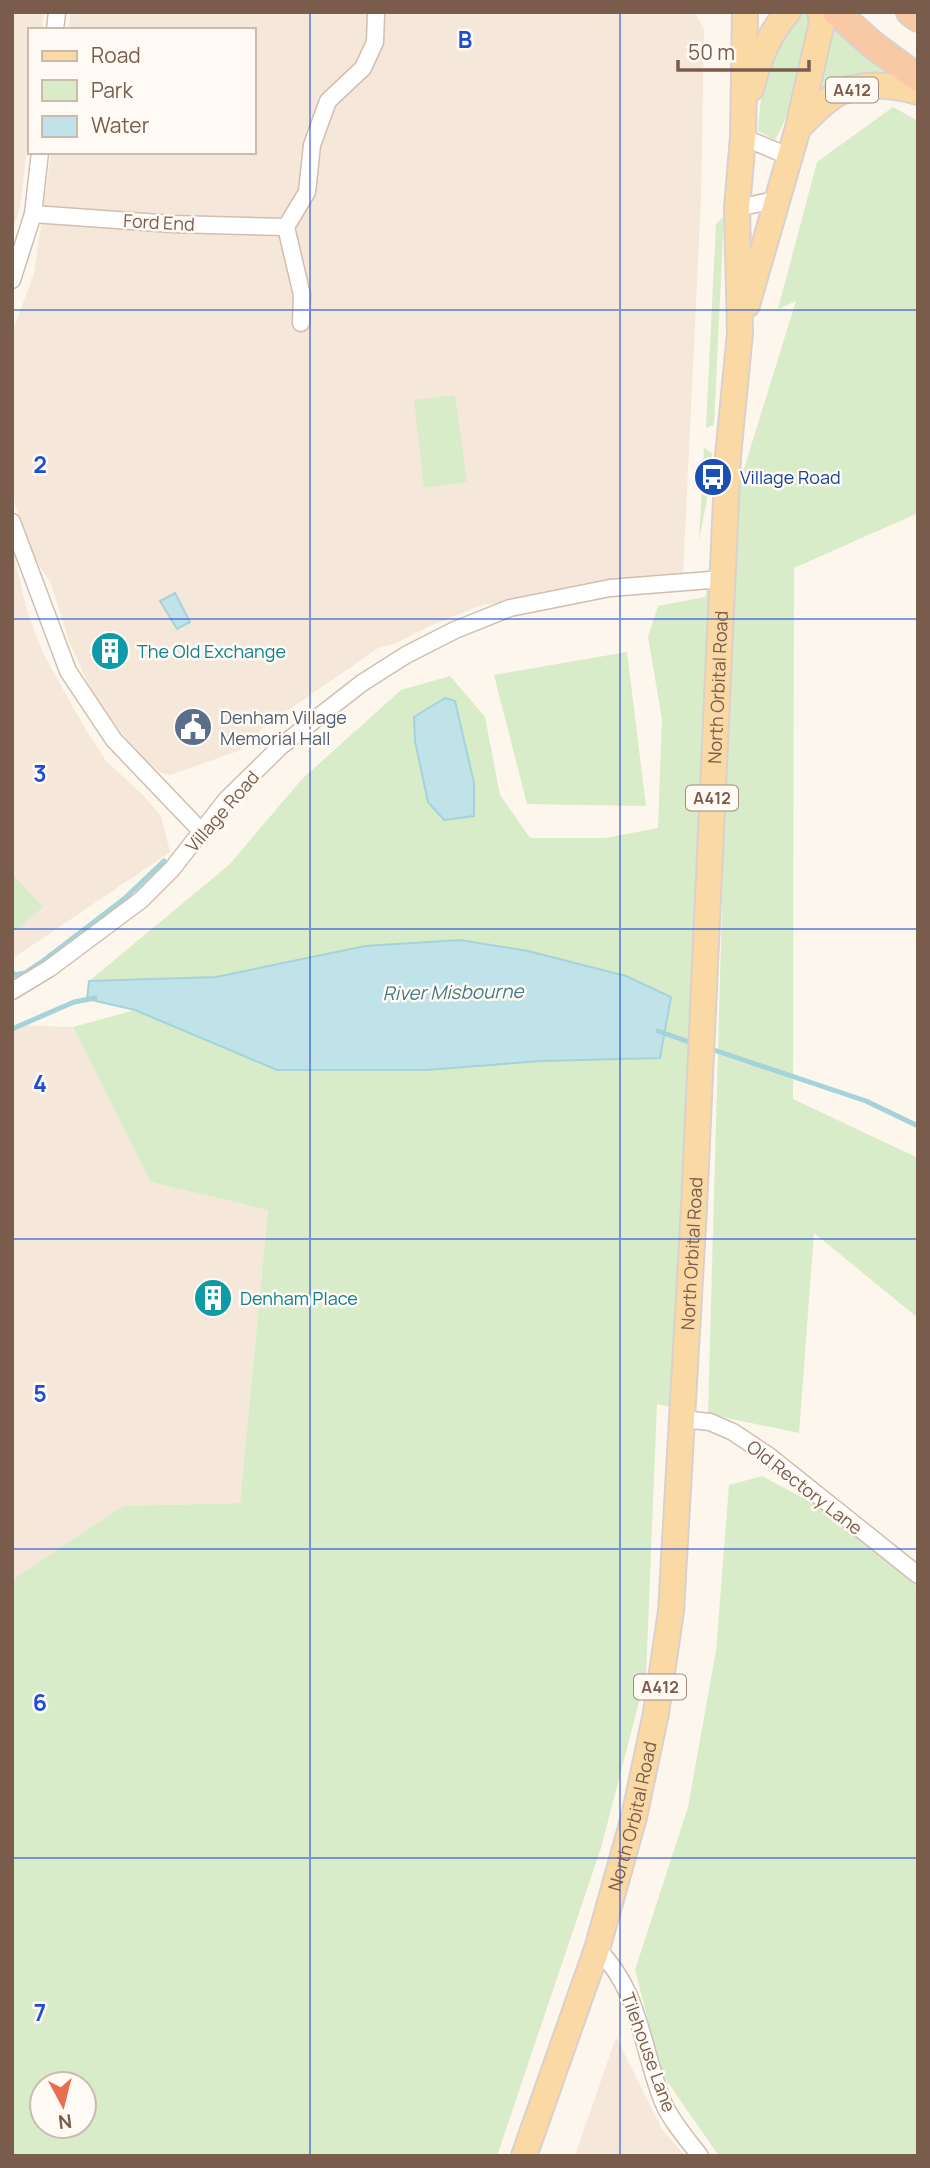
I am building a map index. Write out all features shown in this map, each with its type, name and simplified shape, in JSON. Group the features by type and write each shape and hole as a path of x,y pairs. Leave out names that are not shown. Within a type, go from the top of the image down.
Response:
{"highway":[{"path":"836,12 918,79"},
{"path":"909,12 918,19"}],"main road":[{"name":"North Orbital Road","path":"524,2156 597,1949 634,1817 656,1713 671,1611 700,1076 728,456 740,333 737,208 744,127 745,12"},
{"path":"744,127 758,62 779,21 788,12"},
{"name":"North Orbital Road","path":"740,333 797,128 822,22 820,12"},
{"name":"A412","path":"797,128 841,92 885,85 918,92"}],"street":[{"path":"301,323 302,295 286,227 307,192 312,145 328,102 363,68 375,42 376,13"},
{"path":"744,127 788,156"},
{"path":"12,280 33,214 40,154"},
{"path":"737,208 775,200"},
{"name":"Ford End","path":"33,214 173,224 286,227"},
{"path":"12,522 68,671 114,740 201,831"},
{"name":"Village Road","path":"12,991 50,968 141,900 172,870 226,800 291,738 362,683 406,655 455,630 510,608 610,588 723,579"},
{"name":"Old Rectory Lane","path":"682,1419 710,1422 733,1432 769,1456 918,1575"},
{"name":"Tilehouse Lane","path":"597,1949 612,1963 624,1982 664,2104 700,2156"}],"shaded area":[{"path":"12,12 44,12 42,28 28,28 28,143 20,208 12,232"},
{"path":"71,12 695,12 704,29 701,199 683,575 676,580 482,605 394,644 380,647 265,726 241,750 170,775 160,772 138,754 94,696 70,644 51,584 31,552 15,505 12,493 12,332 34,274 51,154 256,154 256,28 68,28"},
{"path":"12,546 27,611 44,655 106,761 142,794 161,816 170,852 12,959"},
{"path":"12,1025 73,1027 150,1182 268,1210 240,1503 123,1506 12,1580"},
{"path":"616,2037 662,2129 685,2156 575,2156"}],"green space":[{"path":"804,12 809,12 799,78 789,110 775,140 758,131 764,82 768,66 782,38"},
{"path":"836,26 901,79 812,106"},
{"path":"893,107 918,121 918,513 794,568 793,1099 918,1158 918,1318 814,1233 799,1433 708,1414 733,504 796,301 778,309 817,162"},
{"path":"724,216 714,425 706,428 716,224"},
{"path":"455,395 467,482 424,488 414,400"},
{"path":"704,447 712,454 711,478 699,541"},
{"path":"716,561 682,1409 657,1404 646,1675 601,1848 497,2156 12,2156 12,1580 123,1506 240,1503 268,1210 150,1182 73,1027 135,1010 277,1070 426,1070 541,1061 660,1058 671,997 626,976 528,951 460,940 365,946 216,977 89,981 229,865 302,779 401,690 450,676 485,717 500,795 530,838 605,838 658,828 662,719 648,637 658,606 705,597"},
{"path":"627,652 646,806 527,804 494,675"},
{"path":"12,874 43,907 12,934"},
{"path":"762,1476 820,1507 918,1587 918,2156 719,2156 662,2074 635,1970 688,1807 716,1651 729,1485"}],"water":[{"path":"175,593 190,622 177,629 160,601"},
{"path":"445,698 455,701 474,783 474,816 444,820 428,802 415,741 414,717"},
{"path":"460,940 528,951 626,976 671,997 660,1058 541,1061 426,1070 277,1070 135,1010 87,999 89,981 216,977 365,946"}],"waterway":[{"path":"12,972 15,975 25,973 43,961 124,899 164,861"},
{"name":"River Misbourne","path":"12,1029 74,1002 95,998"},
{"name":"River Misbourne","path":"658,1031 695,1044"},
{"name":"River Misbourne","path":"708,1048 866,1101 918,1126"}],"place":[{"name":"Village Road","path":"713,477"},
{"name":"The Old Exchange","path":"110,651"},
{"name":"Denham Village Memorial Hall","path":"193,727"},
{"name":"Denham Place","path":"213,1298"}]}
